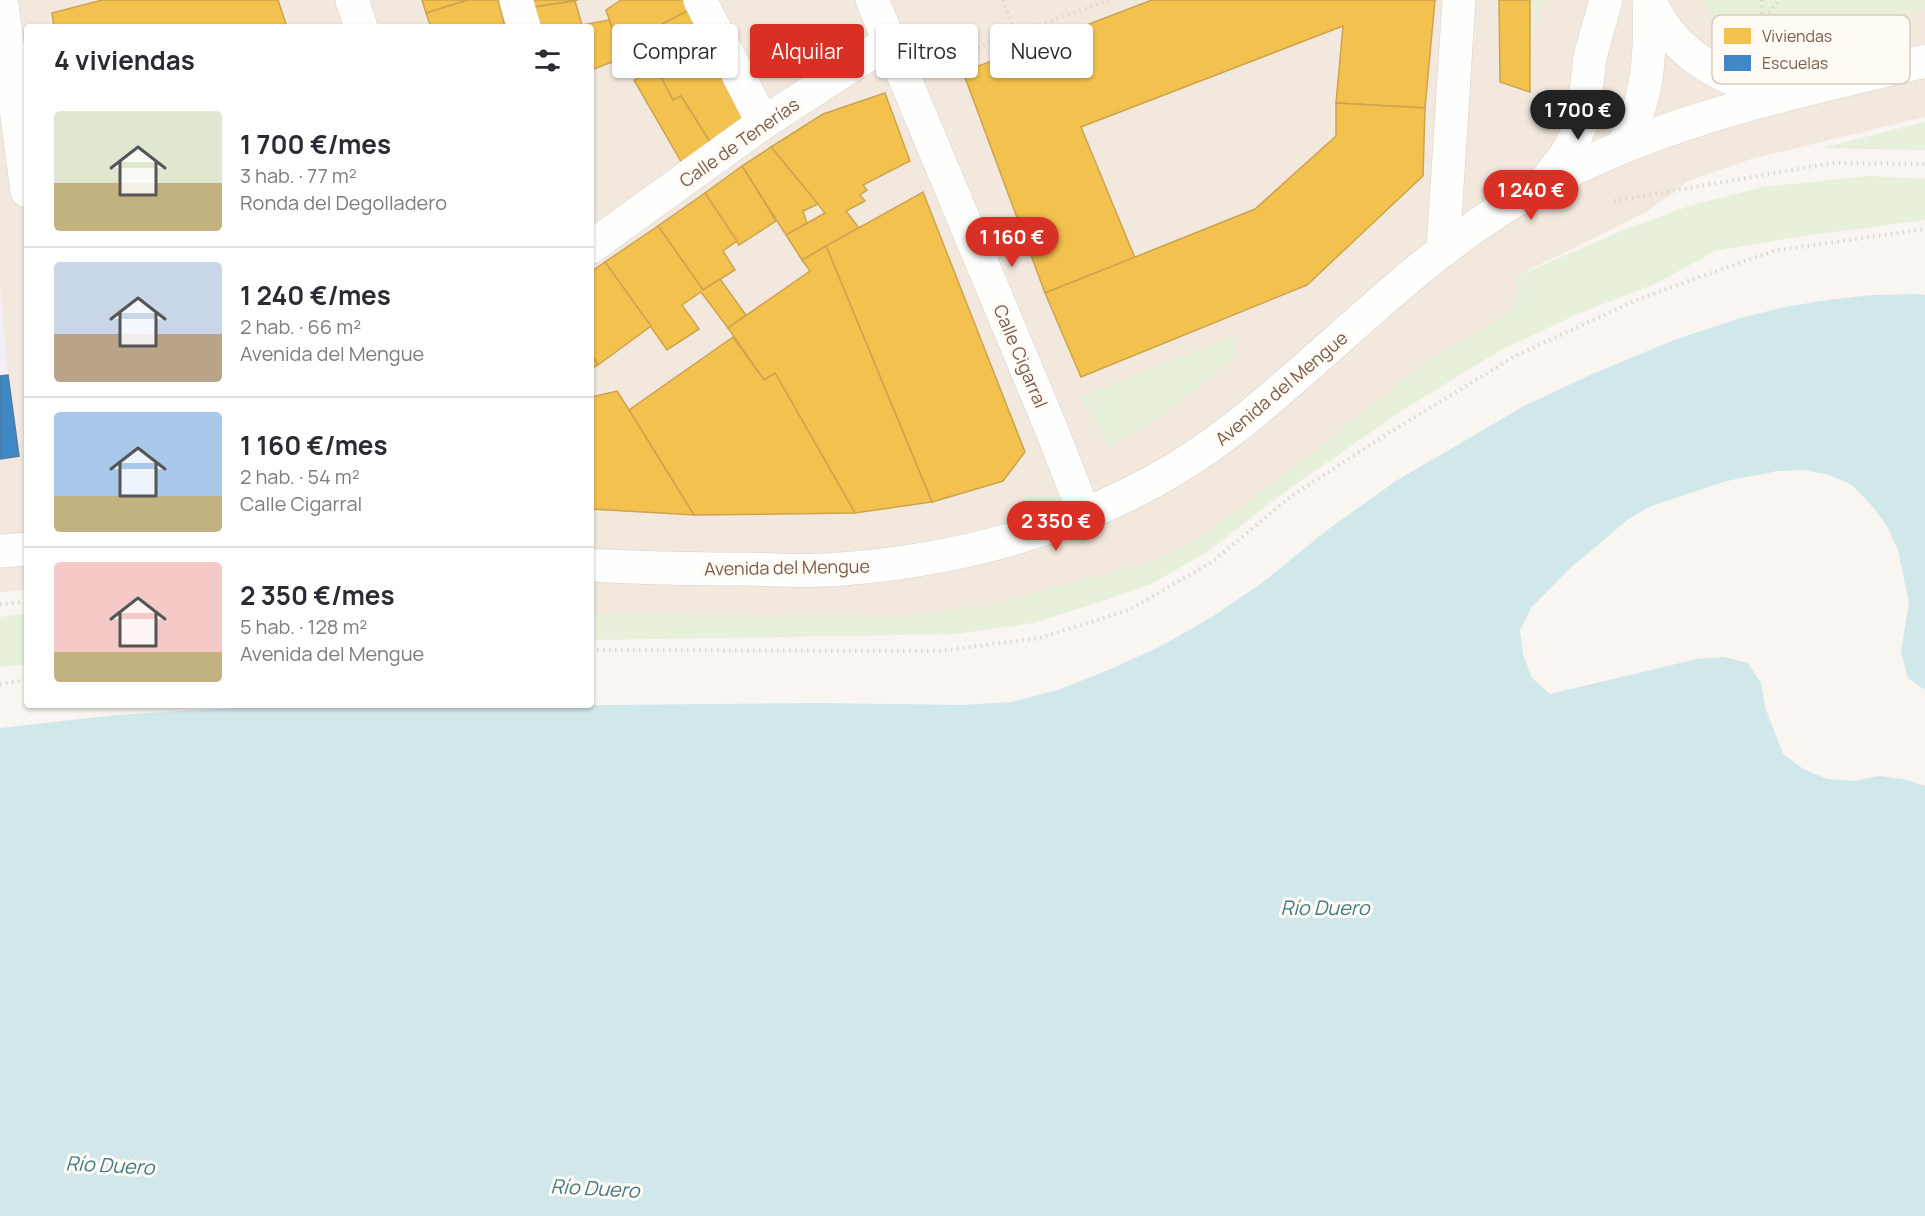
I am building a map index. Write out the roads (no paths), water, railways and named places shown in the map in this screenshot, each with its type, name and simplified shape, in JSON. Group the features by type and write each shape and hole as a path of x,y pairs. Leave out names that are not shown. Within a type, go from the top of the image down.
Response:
{"street":[{"path":"352,0 361,24"},
{"path":"516,0 523,24"},
{"name":"Calle Cigarral","path":"872,0 883,24"},
{"path":"1443,249 1459,0"},
{"path":"1540,186 1565,156 1583,118 1590,57 1606,0"},
{"path":"1586,98 1592,119 1622,146 1633,128 1641,106 1646,81 1650,0"},
{"path":"1650,0 1656,14 1677,41 1712,69"},
{"path":"7,3 24,163"},
{"path":"709,6 763,123"},
{"name":"Calle de Tenerías","path":"594,245 763,123 876,50"},
{"name":"Avenida del Mengue","path":"1910,65 1925,61"},
{"name":"Calle Cigarral","path":"904,78 1085,514"},
{"path":"1741,84 1783,95"},
{"name":"Avenida del Mengue","path":"594,565 802,570 873,566 972,550 1044,530 1144,487 1206,450 1267,402 1443,249 1490,216 1540,186 1622,146 1694,121 1829,84"},
{"path":"0,550 24,549"}],"water":[{"name":"Río Duero","path":"1873,295 1925,295 1925,690 1908,678 1901,652 1909,602 1898,550 1887,526 1852,485 1829,475 1804,470 1778,471 1726,481 1651,506 1627,520 1567,571 1532,607 1520,630 1523,655 1532,678 1550,694 1697,659 1724,657 1748,663 1761,683 1765,707 1783,754 1803,769 1827,779 1854,781 1879,776 1904,779 1925,786 1925,1216 0,1216 0,728 116,715 234,708 594,708 594,705 819,703 962,705 1011,702 1058,690 1111,669 1163,645 1212,617 1262,583 1326,531 1396,481 1524,406 1674,340 1741,318 1785,307"}]}
